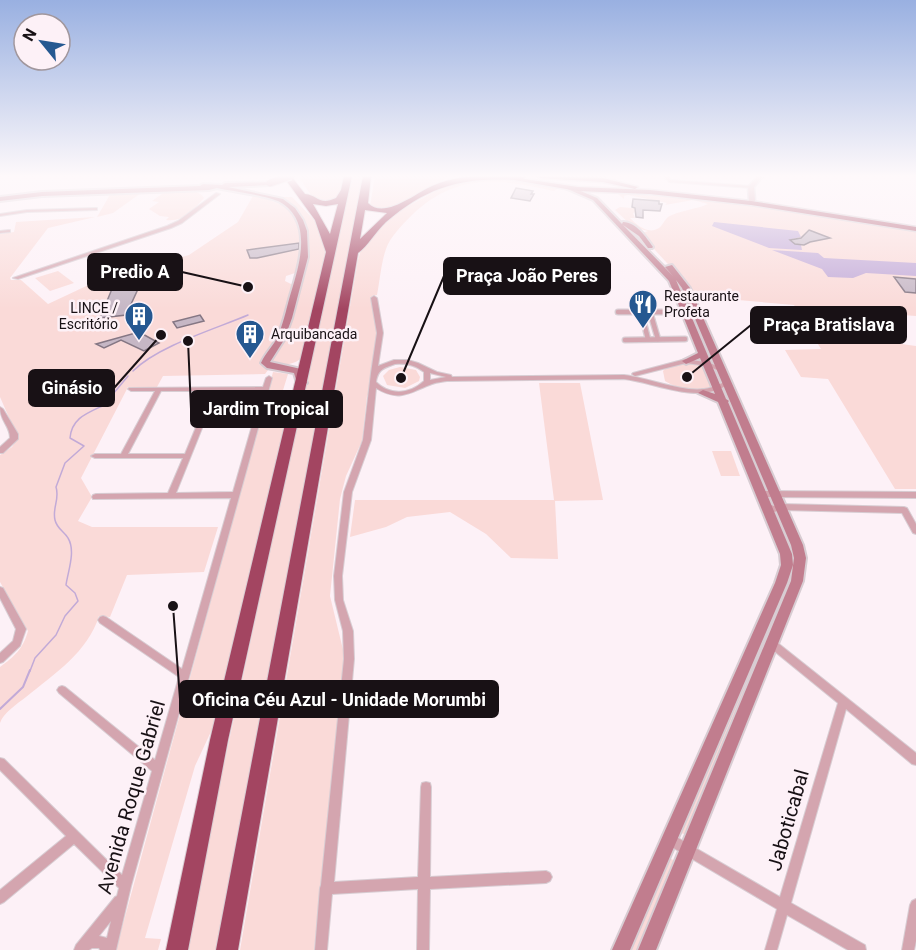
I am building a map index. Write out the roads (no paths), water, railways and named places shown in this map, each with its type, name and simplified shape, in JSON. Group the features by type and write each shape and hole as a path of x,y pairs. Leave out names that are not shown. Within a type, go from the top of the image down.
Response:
{"highway":[{"path":"319,220 329,243 340,258"},
{"path":"227,950 340,258 343,220"},
{"path":"177,950 219,740 309,351 355,220"},
{"path":"340,258 381,220"}],"main road":[{"path":"300,220 304,229 306,255 279,343 265,363 299,372 302,383"},
{"path":"616,220 638,238 683,281 720,369 724,401 781,507 797,581 647,950"},
{"path":"624,220 634,230 672,280 708,364 723,386 771,492 768,507 793,556"},
{"path":"870,220 916,227"},
{"path":"873,220 916,227"},
{"path":"625,230 634,230"},
{"path":"280,367 300,363 309,351"},
{"path":"686,361 704,354"},
{"path":"703,393 724,401"},
{"path":"621,950 793,556"}],"street":[{"path":"16,278 169,227 181,220"},
{"path":"0,232 8,231"},
{"path":"321,950 349,658 348,631 339,600 338,576 348,492 367,440 380,320 374,298"},
{"path":"618,312 641,312 648,339"},
{"path":"658,339 650,312 675,312"},
{"path":"625,340 685,339"},
{"path":"377,357 387,364 410,362 446,376 643,378 688,392 703,393 723,386"},
{"path":"374,378 376,386 388,392 404,393 432,381 447,379 641,374 686,361 708,364 720,369"},
{"path":"374,378 387,364"},
{"path":"422,367 428,376 423,386"},
{"path":"660,367 661,379 665,385"},
{"name":"Avenida Roque Gabriel","path":"109,950 269,378"},
{"path":"131,389 266,389"},
{"path":"124,456 159,389"},
{"path":"171,496 215,389"},
{"path":"372,401 388,392"},
{"path":"0,410 14,434 14,439 0,451"},
{"path":"96,456 188,456"},
{"path":"771,492 916,495"},
{"path":"96,497 236,495"},
{"path":"768,507 774,509 781,507 904,510 916,531"},
{"path":"0,590 21,629 17,643 0,659"},
{"path":"104,620 185,676"},
{"path":"771,643 916,760"},
{"path":"62,690 158,769"},
{"name":"Jaboticabal","path":"771,950 843,701"},
{"path":"0,763 74,836 124,892 80,950"},
{"path":"423,950 426,787"},
{"path":"0,898 74,836"},
{"path":"669,839 860,950"},
{"path":"326,888 546,877"},
{"path":"908,950 916,905"},
{"name":"Avenida Roque Gabriel","path":"80,950 97,941 106,944 109,950"}],"waterway":[{"path":"133,371 172,346 248,315"},
{"path":"30,671 35,658 56,635 65,616 78,601 75,593 66,585 71,561 70,543 57,526 54,516 56,487 65,463 84,446 70,438 72,430 84,415 110,402 113,394 128,376"},
{"path":"0,709 23,687 30,670"}],"place":[{"name":"Predio A","path":"248,287"},
{"name":"Restaurante Profeta","path":"643,330"},
{"name":"Ginásio","path":"161,335"},
{"name":"Jardim Tropical","path":"188,341"},
{"name":"LINCE / Escritório","path":"139,342"},
{"name":"Arquibancada","path":"250,360"},
{"name":"Praça Bratislava","path":"687,377"},
{"name":"Praça João Peres","path":"401,378"},
{"name":"Oficina Céu Azul - Unidade Morumbi","path":"173,606"}]}
